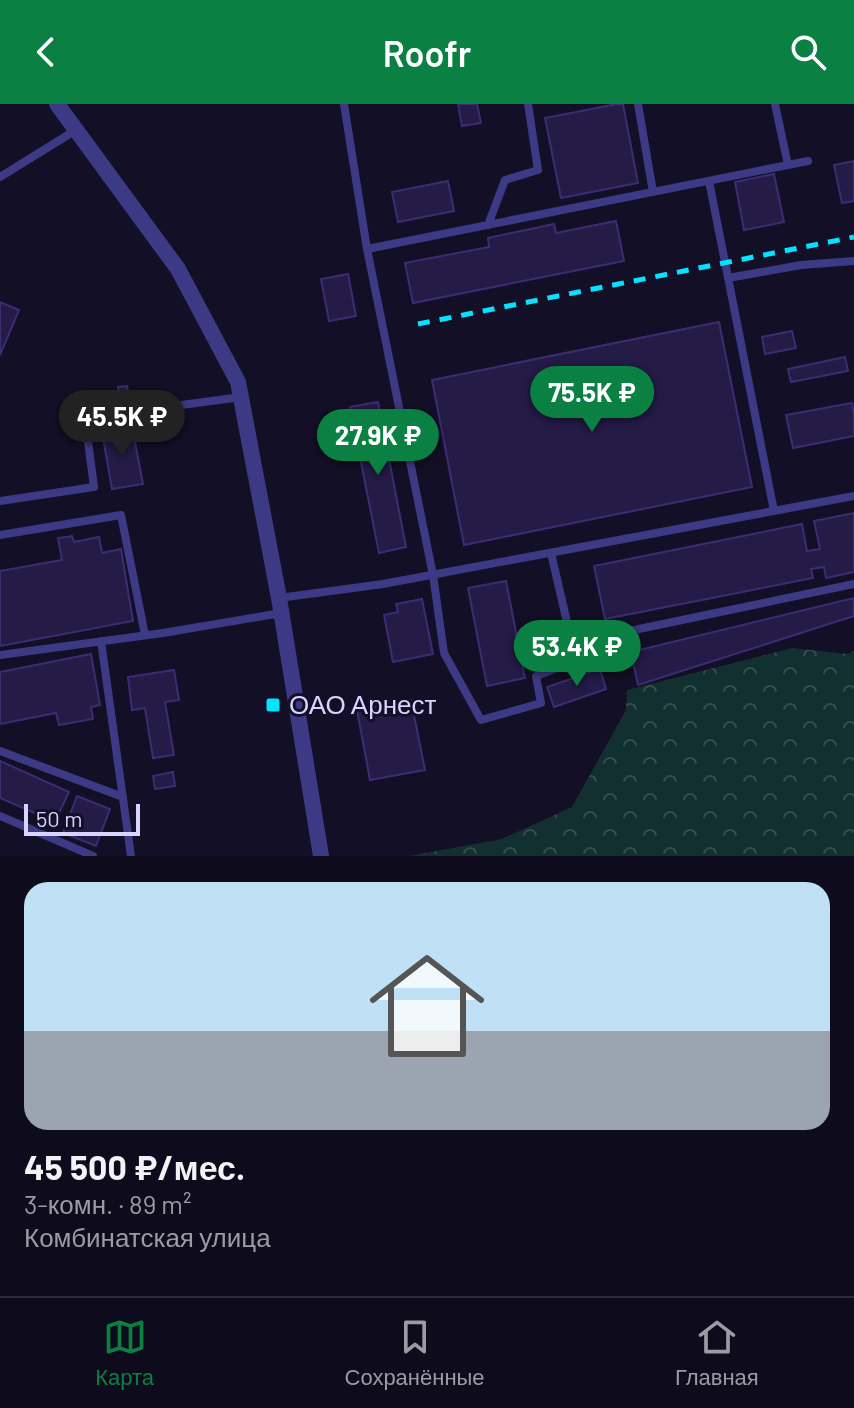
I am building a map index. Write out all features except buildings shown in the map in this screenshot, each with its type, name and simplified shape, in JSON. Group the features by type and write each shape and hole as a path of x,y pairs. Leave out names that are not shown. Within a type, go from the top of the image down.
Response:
{"street":[{"path":"57,104 178,269 238,382 280,605 321,856"}],"lane":[{"path":"344,104 367,249 433,575 444,653 481,720 541,703 536,676 576,661 551,553"},
{"path":"488,225 505,180 538,170 528,104"},
{"path":"638,104 653,192"},
{"path":"775,104 788,165"},
{"path":"0,177 76,130"},
{"path":"367,249 808,161"},
{"path":"709,181 774,511"},
{"path":"728,278 801,265 854,261"},
{"path":"0,501 94,487 85,418 241,397"},
{"path":"0,655 145,635 383,584 854,496"},
{"path":"0,535 121,515 145,635"},
{"path":"572,643 854,584"},
{"path":"101,641 131,856"},
{"path":"0,751 123,797"},
{"path":"0,816 93,856"}],"green space":[{"path":"792,648 848,654 854,651 854,856 409,856 502,839 572,807 626,710 627,690"}],"railway":[{"path":"418,324 854,237"}],"place":[{"name":"ОАО Арнест","path":"273,705"}]}
